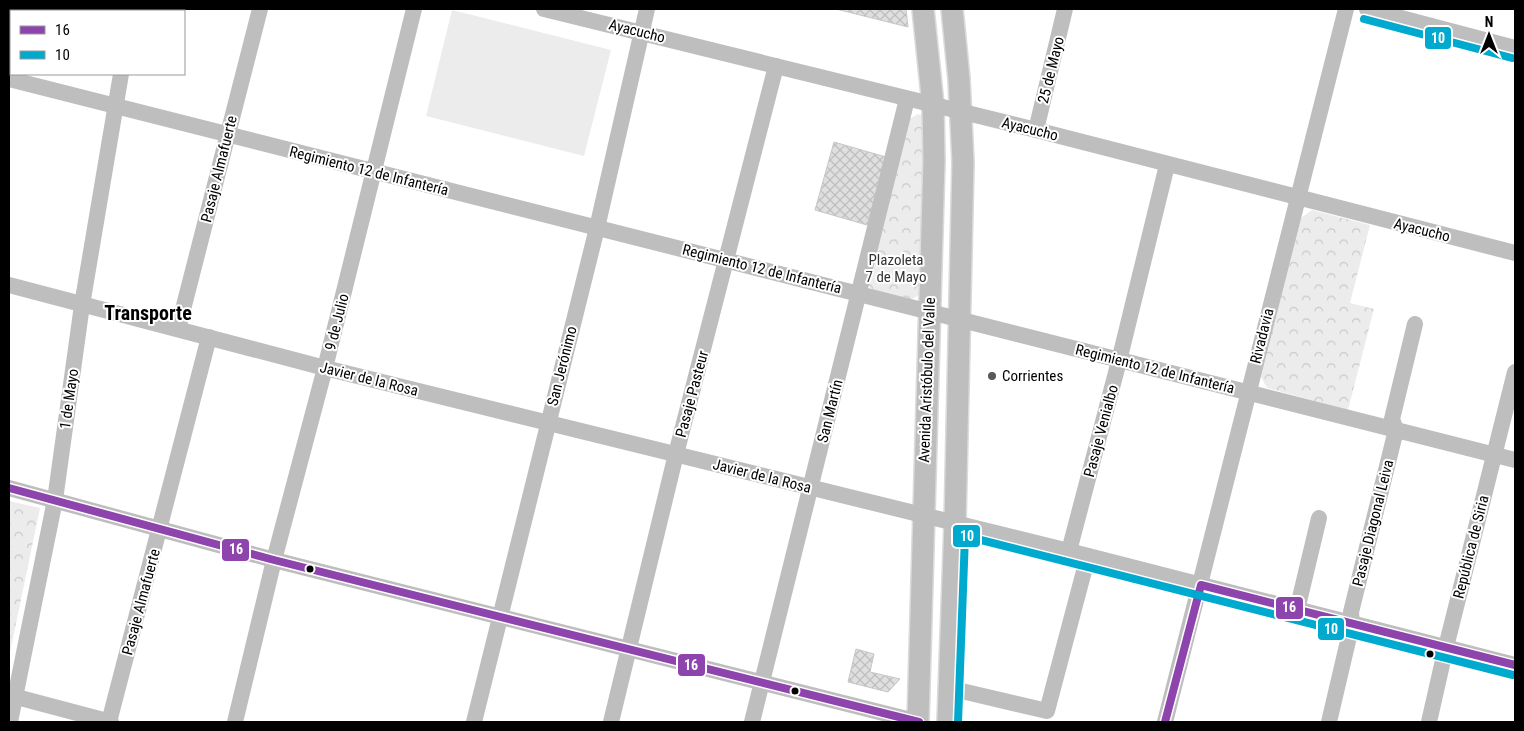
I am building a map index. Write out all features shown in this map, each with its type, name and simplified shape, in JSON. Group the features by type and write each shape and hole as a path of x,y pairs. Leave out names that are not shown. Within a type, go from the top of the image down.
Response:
{"main road":[{"name":"Avenida Aristóbulo del Valle","path":"918,722 934,161 933,105 923,9"},
{"name":"Avenida Aristóbulo del Valle","path":"948,722 955,523 963,162 961,113 952,9"}],"street":[{"name":"Pasaje Almafuerte","path":"178,329 260,9"},
{"name":"9 de Julio","path":"235,722 274,560 325,368 414,9"},
{"name":"Ayacucho","path":"544,9 1036,130 1515,253"},
{"name":"San Jerónimo","path":"474,722 597,228 647,9"},
{"name":"25 de Mayo","path":"1036,130 1065,9"},
{"name":"Rivadavia","path":"1165,722 1346,9"},
{"path":"1367,9 1515,48"},
{"name":"Pasaje Pasteur","path":"611,722 676,454 776,66"},
{"name":"1 de Mayo","path":"10,722 12,696 55,500 82,305 121,75"},
{"name":"Regimiento 12 de Infantería","path":"9,79 1515,460"},
{"name":"San Martín","path":"752,722 907,99"},
{"name":"Pasaje Venialbo","path":"1069,551 1119,361 1167,165"},
{"name":"Javier de la Rosa","path":"9,285 325,368 1069,551 1515,664"},
{"name":"Pasaje Diagonal Leiva","path":"1328,722 1352,624 1351,612 1396,430 1392,419 1415,324"},
{"name":"Pasaje Almafuerte","path":"110,722 209,337"},
{"name":"República de Siria","path":"1429,722 1515,372"},
{"path":"9,488 274,560 918,722"},
{"path":"1297,610 1319,518"},
{"path":"949,688 1047,711 1088,556"},
{"path":"12,696 110,722"}],"green space":[{"path":"452,10 611,50 584,156 426,116"},
{"name":"Plazoleta 7 de Mayo","path":"918,114 923,116 926,123 920,291 918,296 909,300 873,290 869,287 867,280 908,120"},
{"path":"1312,210 1370,225 1350,303 1374,309 1348,410 1267,388 1261,377 1301,218"},
{"path":"9,501 40,508 9,657"}],"building":[{"path":"836,9 906,9 908,27"},
{"path":"834,142 886,157 867,225 815,210"},
{"path":"856,649 874,654 870,672 900,679 888,692 848,682"}],"transit line":[{"name":"10","path":"1364,19 1512,58"},
{"name":"16","path":"9,488 274,560 919,722"},
{"name":"10","path":"958,722 965,536 1513,675"},
{"name":"16","path":"1165,722 1201,585 1515,665"}],"place":[{"name":"Corrientes","path":"992,376"}],"district":[{"name":"Transporte","path":"148,313"}]}
